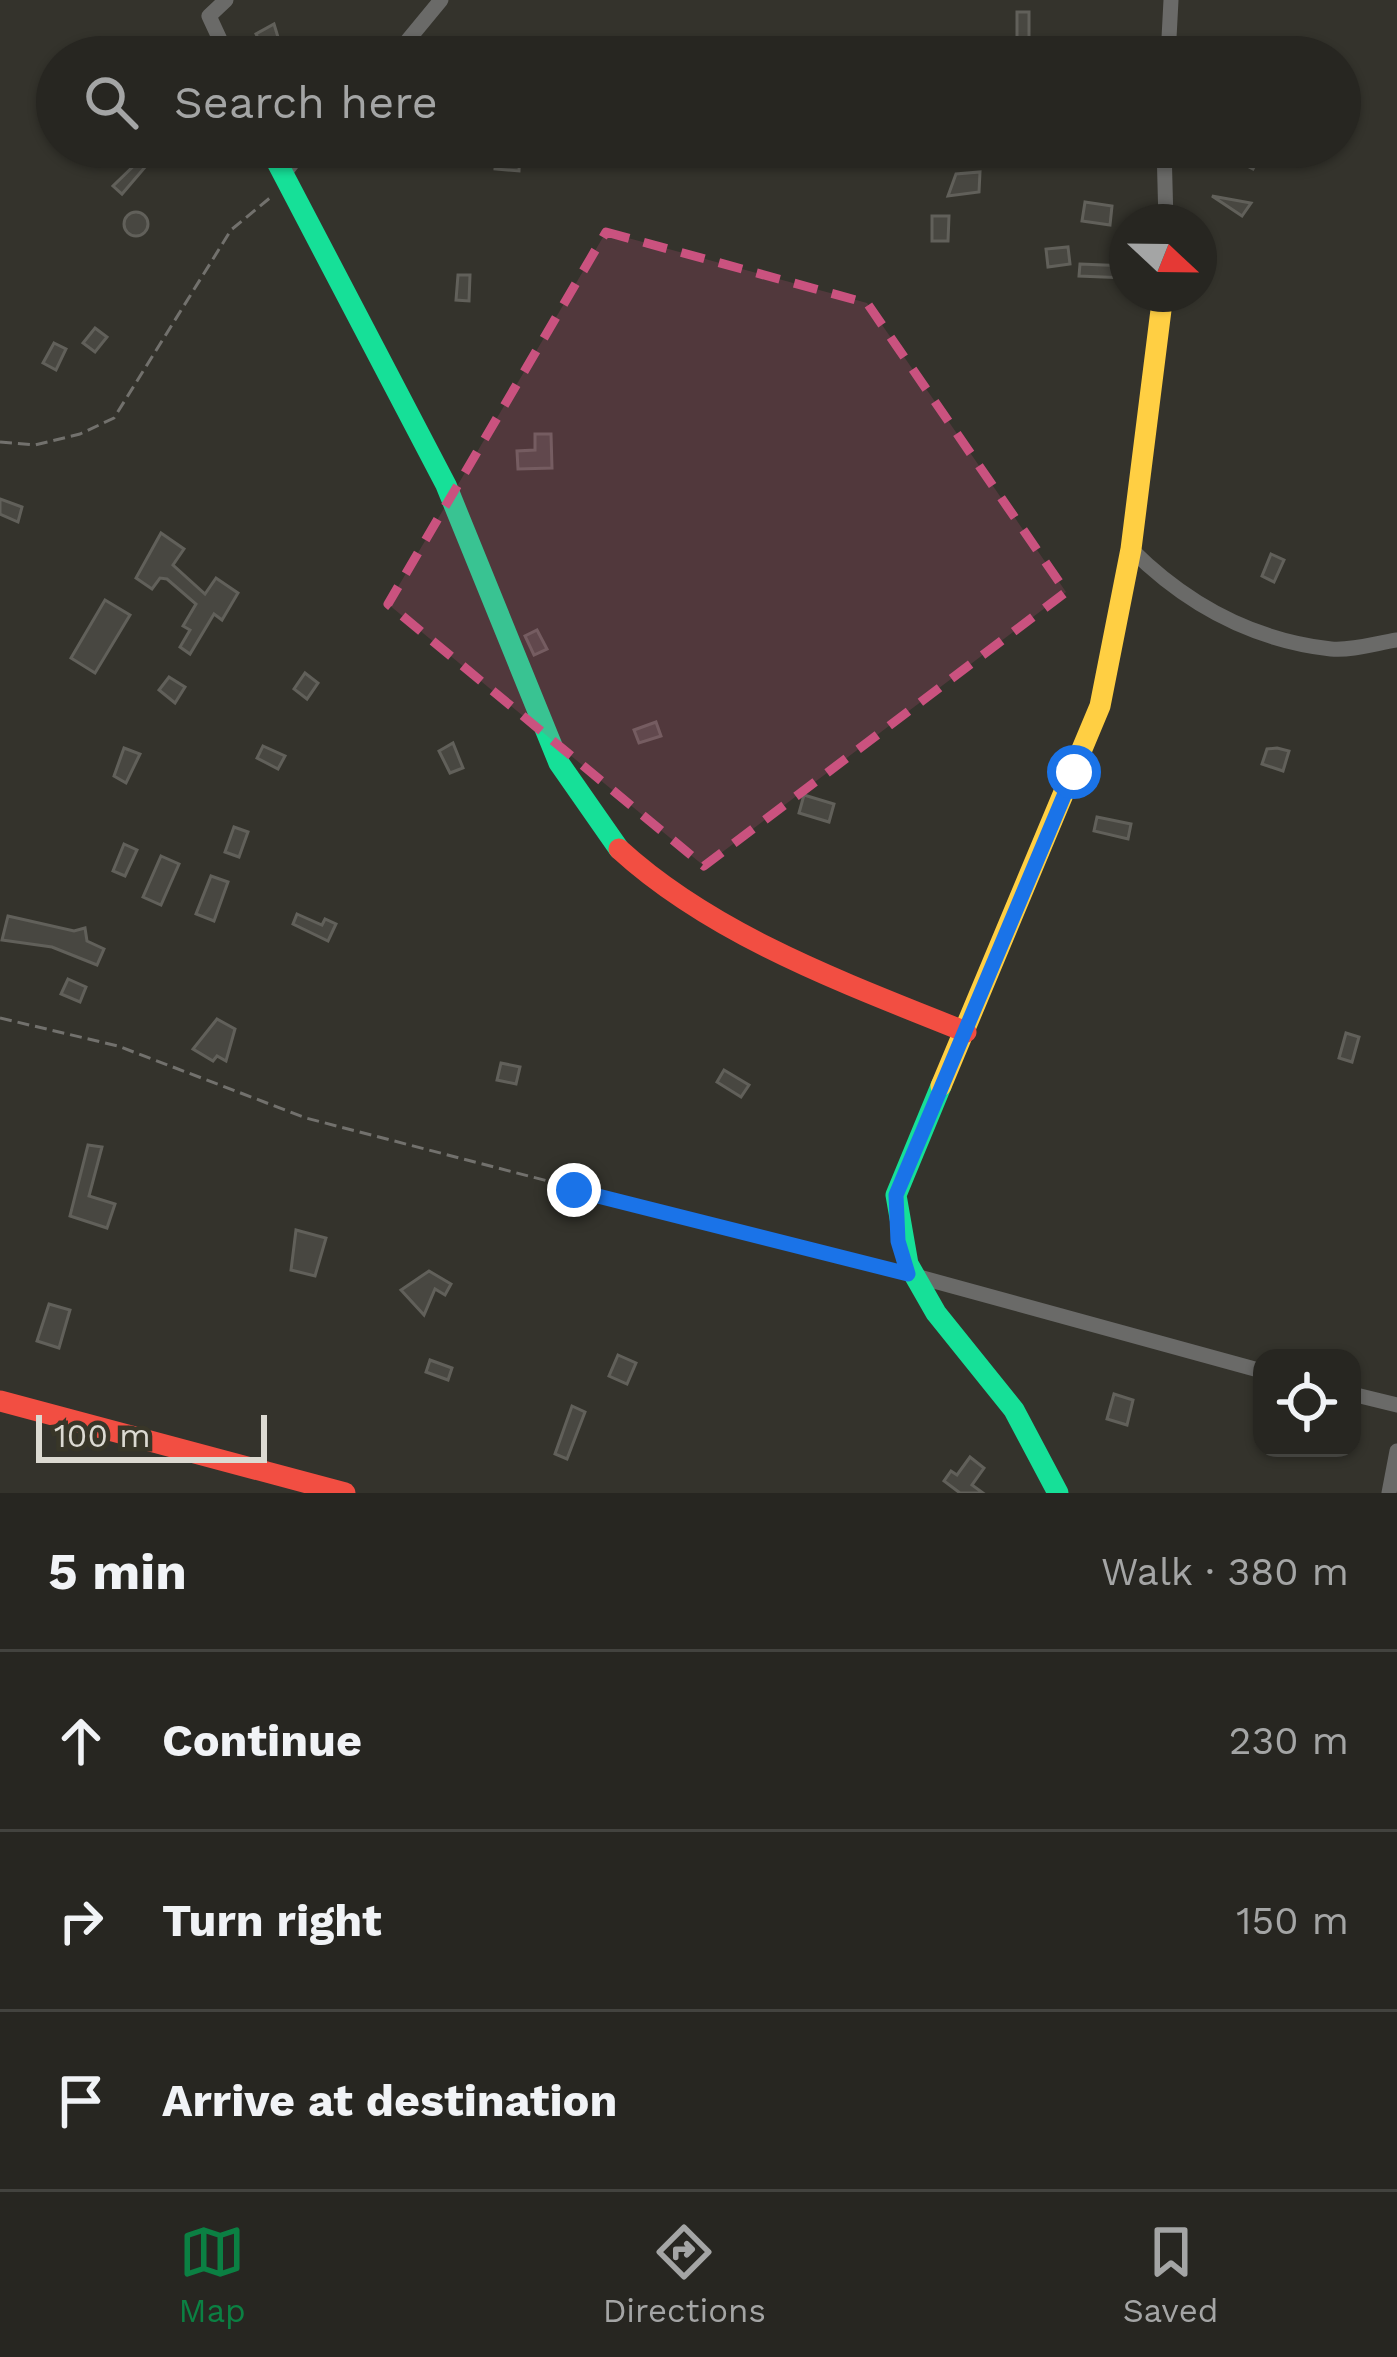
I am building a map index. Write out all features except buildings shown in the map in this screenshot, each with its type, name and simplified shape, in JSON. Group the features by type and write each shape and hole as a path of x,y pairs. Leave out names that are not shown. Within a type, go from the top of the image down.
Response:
{"street":[{"path":"218,36 209,16 226,0"},
{"path":"411,36 441,0"},
{"path":"1169,36 1171,0"},
{"path":"279,168 447,486 515,663 568,776 614,845 702,910 966,1032"},
{"path":"284,180 292,168"},
{"path":"1165,168 1166,204"},
{"path":"1058,1493 1013,1409 942,1325 908,1274 898,1241 896,1195 1100,706 1131,549 1160,312"},
{"path":"1131,549 1198,608 1257,631 1335,650 1397,640"},
{"path":"908,1274 1253,1369"},
{"path":"1361,1396 1397,1406"},
{"path":"0,1401 345,1493"},
{"path":"1389,1493 1397,1450"}],"path":[{"path":"0,442 35,445 80,434 114,418 231,230 284,180"},
{"path":"0,1018 118,1046 306,1118 908,1274"}],"highlighted area":[{"path":"606,232 867,303 1066,592 704,866 388,604"}],"traffic: fast":[{"path":"280,168 446,485 559,763 619,849"},
{"path":"941,1086 896,1195 908,1264 936,1313 1014,1410 1058,1493"}],"traffic: slow":[{"path":"941,1086 1100,706 1131,549 1161,312"}],"traffic: jam":[{"path":"619,849 656,880 739,932 829,976 966,1032"},
{"path":"0,1401 345,1493"}],"route":[{"path":"574,1190 908,1274 898,1241 896,1195 1074,772"}]}
